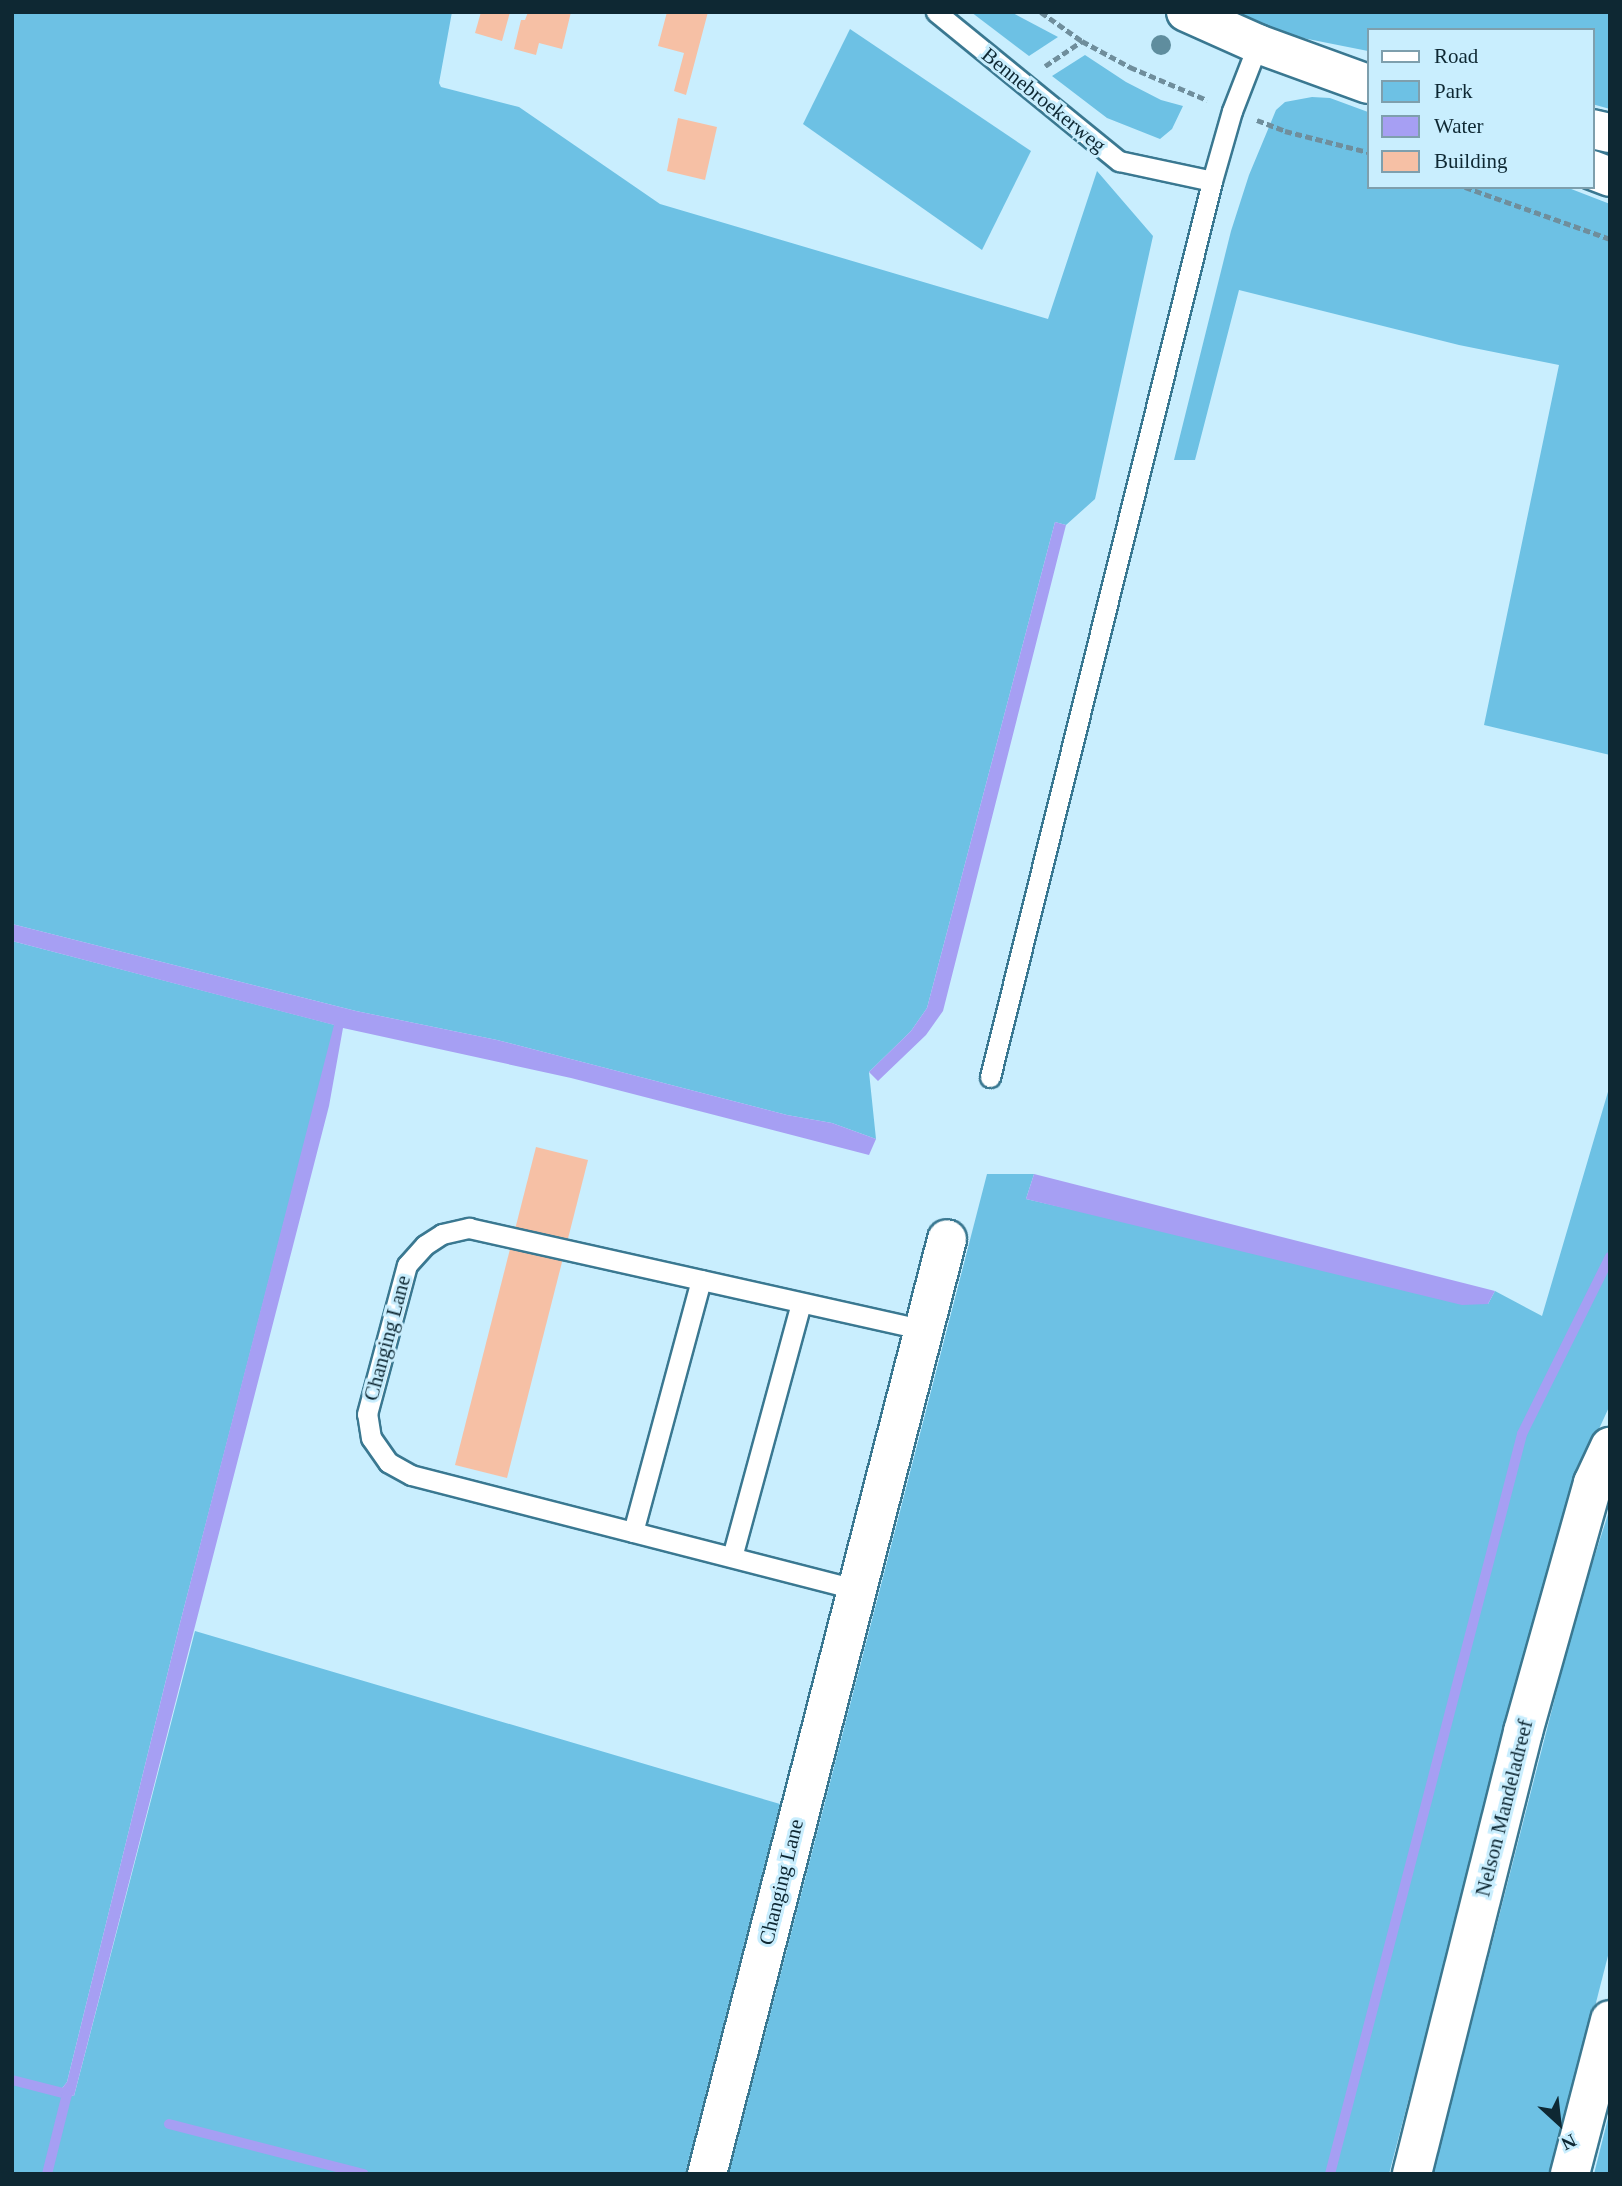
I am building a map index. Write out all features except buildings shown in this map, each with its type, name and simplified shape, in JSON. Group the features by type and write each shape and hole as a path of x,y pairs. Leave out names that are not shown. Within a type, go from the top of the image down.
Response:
{"street":[{"path":"1186,12 1258,44 1366,83"},
{"path":"1315,64 1366,76"},
{"name":"Changing Lane","path":"707,2174 947,1239"},
{"name":"Nelson Mandeladreef","path":"1412,2174 1523,1732 1594,1483 1610,1447"},
{"path":"1570,2174 1610,2020"}],"lane":[{"name":"Bennebroekerweg","path":"936,12 1119,162 1212,181"},
{"path":"990,1077 1212,181 1232,111 1258,44"},
{"name":"Changing Lane","path":"855,1590 411,1475 388,1462 371,1438 367,1414 407,1265 425,1245 442,1234 469,1228 923,1330"},
{"path":"633,1532 701,1280"},
{"path":"732,1558 801,1303"}],"path":[{"path":"1041,12 1082,41 1130,66 1232,111 1284,131 1366,152"},
{"path":"1022,82 1082,41"},
{"path":"1471,189 1610,239"}],"green space":[{"path":"12,12 452,12 439,83 441,87 519,107 660,204 1048,319 1097,171 1153,236 1095,499 1066,525 1055,522 927,1008 911,1031 869,1072 876,1139 832,1123 787,1115 497,1040 356,1011 12,924"},
{"path":"971,12 1011,12 1058,37 1029,56"},
{"path":"1195,12 1610,12 1610,109 1594,105 1594,28 1366,28 1366,51 1222,22"},
{"path":"850,29 1031,151 982,250 803,124"},
{"path":"1085,55 1126,82 1161,100 1183,106 1172,129 1160,139 1107,118 1052,76"},
{"path":"1312,97 1330,98 1366,111 1366,189 1571,189 1610,204 1610,755 1484,725 1559,365 1459,345 1239,290 1195,460 1174,460 1231,231 1249,175 1276,110 1285,102"},
{"path":"12,941 335,1025 179,1627 67,2082 59,2092 74,2096 195,1631 780,1804 685,2174 12,2174"},
{"path":"1610,1085 1610,1405 1593,1442 1523,1664 1389,2174 729,2174 987,1174 1034,1174 1026,1199 1488,1304 1495,1291 1542,1316"},
{"path":"1610,1508 1610,1948 1552,2174 1433,2174 1578,1608"},
{"path":"1610,2110 1610,2174 1594,2174"}],"water":[{"path":"1055,522 1066,525 943,1011 926,1035 878,1081 869,1072 911,1031 927,1008"},
{"path":"12,924 356,1011 497,1040 787,1115 832,1123 876,1139 869,1155 571,1078 343,1028 329,1106 74,2096 59,2092 67,2082 179,1627 334,1025 12,941"},
{"path":"1034,1174 1495,1291 1488,1304 1462,1305 1026,1199"}],"waterway":[{"path":"1330,2174 1522,1434 1610,1257"},
{"path":"12,2080 67,2094 47,2174"},
{"path":"169,2124 364,2174"}]}
